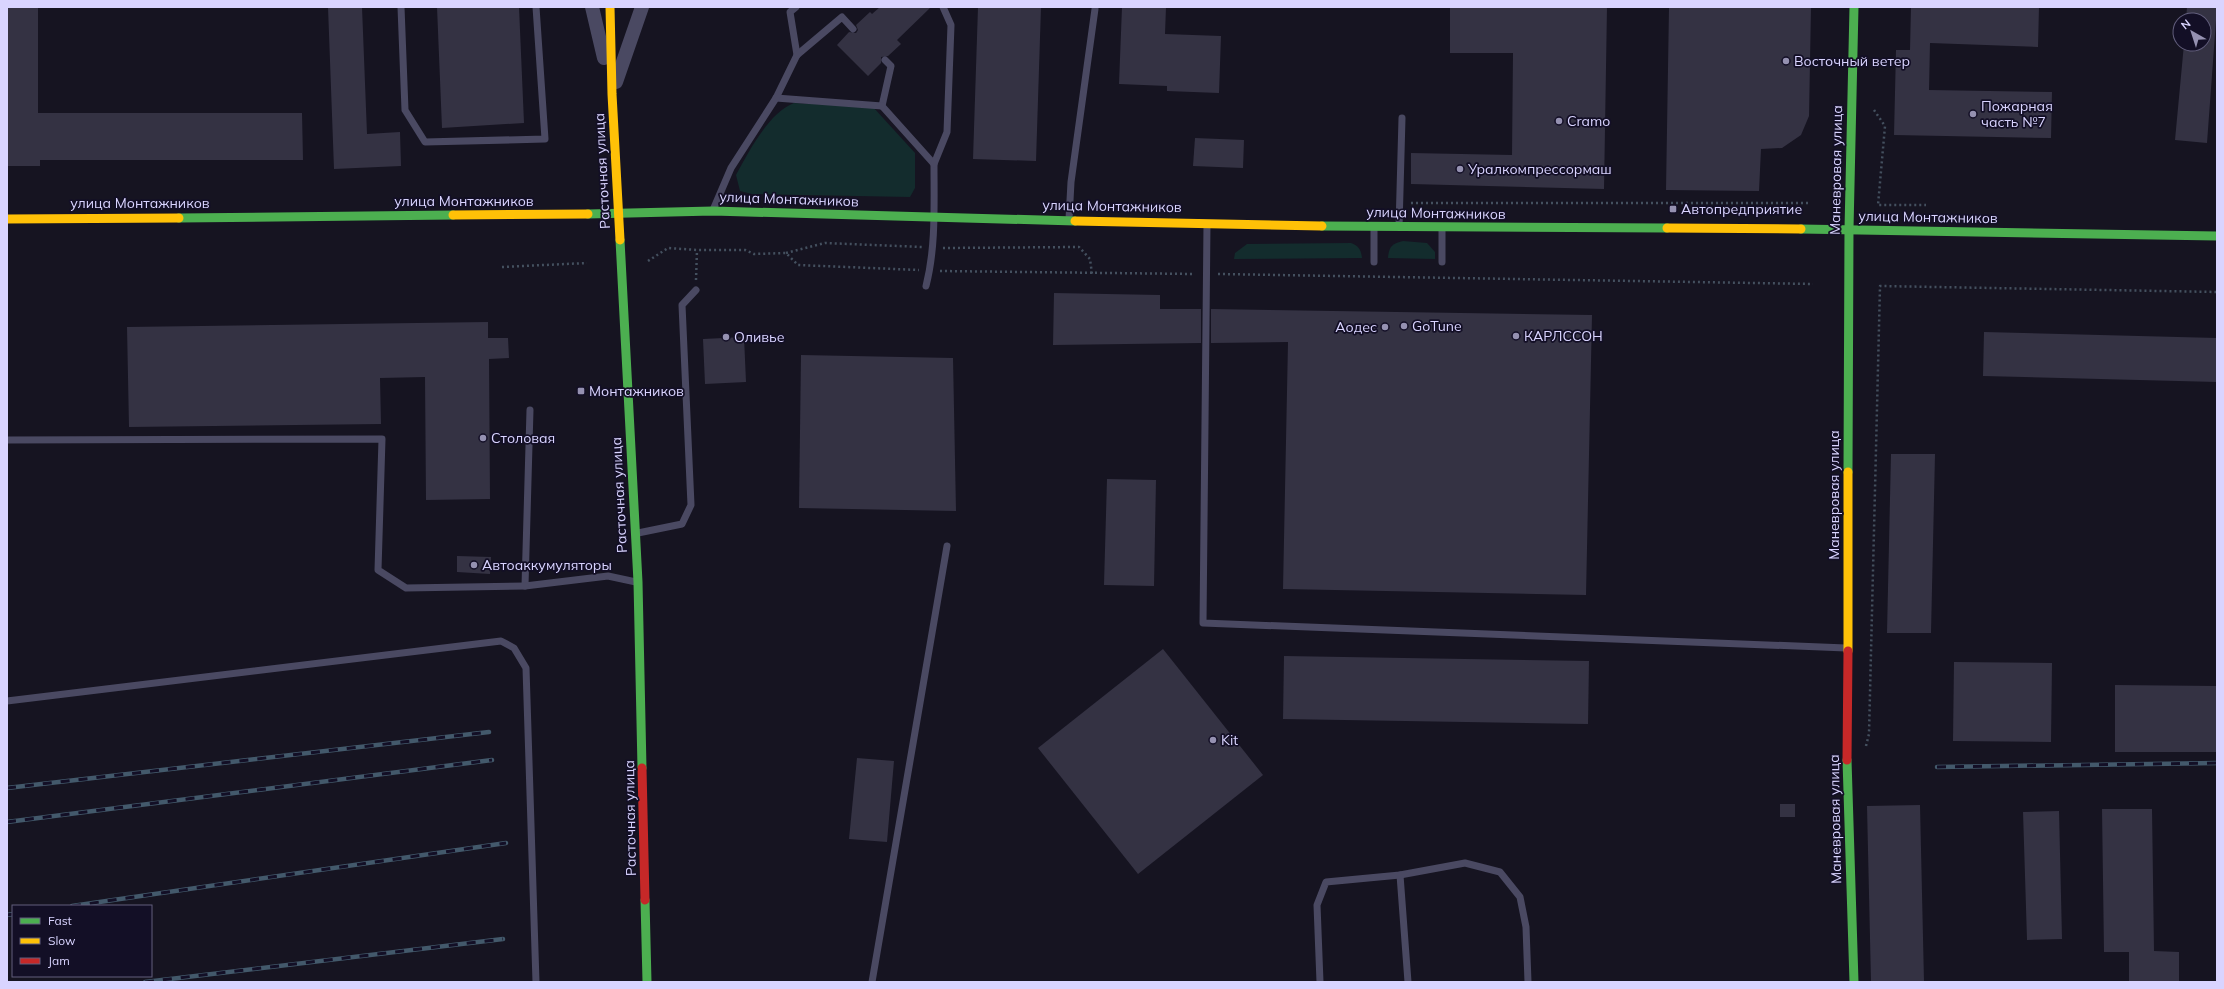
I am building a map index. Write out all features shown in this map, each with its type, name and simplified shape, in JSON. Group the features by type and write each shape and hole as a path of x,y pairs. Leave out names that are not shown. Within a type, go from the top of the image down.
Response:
{"street":[{"path":"592,7 612,94"},
{"name":"Расточная улица","path":"610,7 612,94 638,582 647,982"},
{"path":"612,94 642,7"},
{"name":"Маневровая улица","path":"1854,7 1849,229 1847,804 1854,982"},
{"name":"улица Монтажников","path":"7,218 713,211 934,218 1070,219 1400,227 1849,229 2217,236"}],"lane":[{"path":"401,7 405,110 425,142 545,139 536,7"},
{"path":"796,7 790,12 797,55"},
{"path":"926,286 930,271 934,218 934,164 947,132 951,25 943,7"},
{"path":"1070,219 1071,182 1095,9"},
{"path":"713,211 731,168 776,98 797,55 842,17 853,29"},
{"path":"882,106 891,66 885,60"},
{"path":"776,98 882,106 934,164"},
{"path":"1400,227 1402,118"},
{"path":"1207,222 1203,623 1848,648"},
{"path":"1374,226 1374,262"},
{"path":"1442,227 1442,262"},
{"path":"636,534 656,531 682,524 691,505 682,305 696,290"},
{"path":"525,586 530,410"},
{"path":"7,440 382,439 378,570 406,588 525,586 608,576 638,582"},
{"path":"872,982 947,546"},
{"path":"7,701 501,641 514,648 526,668 536,982"},
{"path":"1320,982 1317,905 1326,882 1400,875 1465,862 1500,872 1520,896 1526,926 1528,982"},
{"path":"1400,875 1408,982"}],"path":[{"path":"1874,110 1885,126 1878,205 1926,205"},
{"path":"1400,203 1810,203"},
{"path":"648,261 668,248 697,250 745,250 754,254 786,253 825,243 932,248 1079,247 1090,259 1092,274"},
{"path":"696,290 697,250"},
{"path":"786,253 798,265 930,271 1813,284"},
{"path":"502,266 587,263"},
{"path":"1866,749 1869,734 1880,286 2217,292"}],"green space":[{"path":"794,103 873,107 915,153 915,188 910,197 752,194 740,191 736,175 753,145 776,115"},
{"path":"1403,241 1427,243 1435,252 1435,259 1388,258 1390,248 1396,243"},
{"path":"1351,243 1356,245 1359,249 1362,258 1234,259 1235,253 1247,244"}],"building":[{"path":"7,7 38,7 38,113 302,113 303,160 40,160 40,166 7,166"},
{"path":"328,7 362,7 367,134 400,132 401,166 334,169"},
{"path":"437,7 519,7 524,123 442,128"},
{"path":"880,7 931,7 897,40 901,44 888,56 881,57 881,63 868,76 837,45 849,32 856,33 858,30 856,25 870,12 872,14"},
{"path":"978,7 1041,7 1036,161 973,159"},
{"path":"1122,7 1166,7 1165,34 1221,36 1219,93 1167,91 1167,86 1119,84"},
{"name":"Cramo","path":"1450,7 1607,7 1604,189 1411,184 1411,153 1512,155 1513,53 1450,53"},
{"path":"1669,7 1811,7 1809,116 1801,135 1782,148 1761,149 1759,191 1666,190"},
{"name":"Пожарная часть №7","path":"1911,7 2039,7 2038,47 1930,43 1929,90 2052,92 2051,138 1894,135 1896,50 1910,50"},
{"path":"2187,7 2217,7 2207,143 2175,140 2183,52 2212,52 2212,12 2187,12"},
{"path":"1195,138 1244,140 1243,168 1193,166"},
{"path":"1054,293 1160,295 1160,309 1201,309 1201,343 1053,345"},
{"path":"1211,309 1592,315 1586,595 1283,589 1288,342 1211,343"},
{"path":"488,322 488,338 508,338 509,358 489,359 490,499 426,500 425,377 380,378 381,424 129,427 127,327"},
{"path":"1984,332 2217,338 2217,382 1983,376"},
{"path":"744,337 746,382 705,384 703,339"},
{"path":"801,355 953,358 956,511 799,508"},
{"path":"1891,454 1935,454 1931,633 1887,633"},
{"path":"1107,479 1156,480 1154,586 1104,585"},
{"name":"Автоаккумуляторы","path":"457,556 491,557 490,574 457,572"},
{"path":"1163,649 1263,775 1138,874 1038,748"},
{"path":"1284,656 1589,661 1588,724 1283,719"},
{"path":"1954,662 2052,663 2051,742 1953,741"},
{"path":"2115,685 2217,686 2217,752 2115,752"},
{"path":"857,758 894,761 887,842 849,839"},
{"path":"1780,804 1795,804 1795,817 1780,817"},
{"path":"1920,805 1924,982 1871,982 1867,806"},
{"path":"2102,809 2152,809 2154,951 2179,952 2179,982 2129,982 2129,952 2104,952"},
{"path":"2059,811 2062,939 2027,940 2023,812"}],"railway":[{"path":"7,788 489,732"},
{"path":"7,822 492,760"},
{"path":"1937,767 2217,763"},
{"path":"79,905 506,843"},
{"path":"7,915 12,914"},
{"path":"145,982 503,939"}],"traffic: fast":[{"path":"1848,472 1849,229 1854,7"},
{"path":"588,214 713,211 1075,221"},
{"path":"179,218 453,215"},
{"path":"1322,226 1667,228"},
{"path":"1801,229 2217,236"},
{"path":"620,240 638,582 642,768"},
{"path":"1847,760 1854,982"},
{"path":"645,900 647,982"}],"traffic: slow":[{"path":"610,7 612,94 620,240"},
{"path":"453,215 588,214"},
{"path":"7,219 179,218"},
{"path":"1075,221 1322,226"},
{"path":"1667,228 1801,229"},
{"path":"1848,472 1848,651"}],"traffic: jam":[{"path":"1847,760 1848,651"},
{"path":"642,768 645,900"}],"place":[{"name":"Восточный ветер","path":"1786,61"},
{"name":"Пожарная часть №7","path":"1973,114"},
{"name":"Cramo","path":"1559,121"},
{"name":"Уралкомпрессормаш","path":"1460,169"},
{"name":"Автопредприятие","path":"1673,209"},
{"name":"GoTune","path":"1404,326"},
{"name":"Аодес","path":"1385,327"},
{"name":"КАРЛССОН","path":"1516,336"},
{"name":"Оливье","path":"726,337"},
{"name":"Монтажников","path":"581,391"},
{"name":"Столовая","path":"483,438"},
{"name":"Автоаккумуляторы","path":"474,565"},
{"name":"Kit","path":"1213,740"}]}
